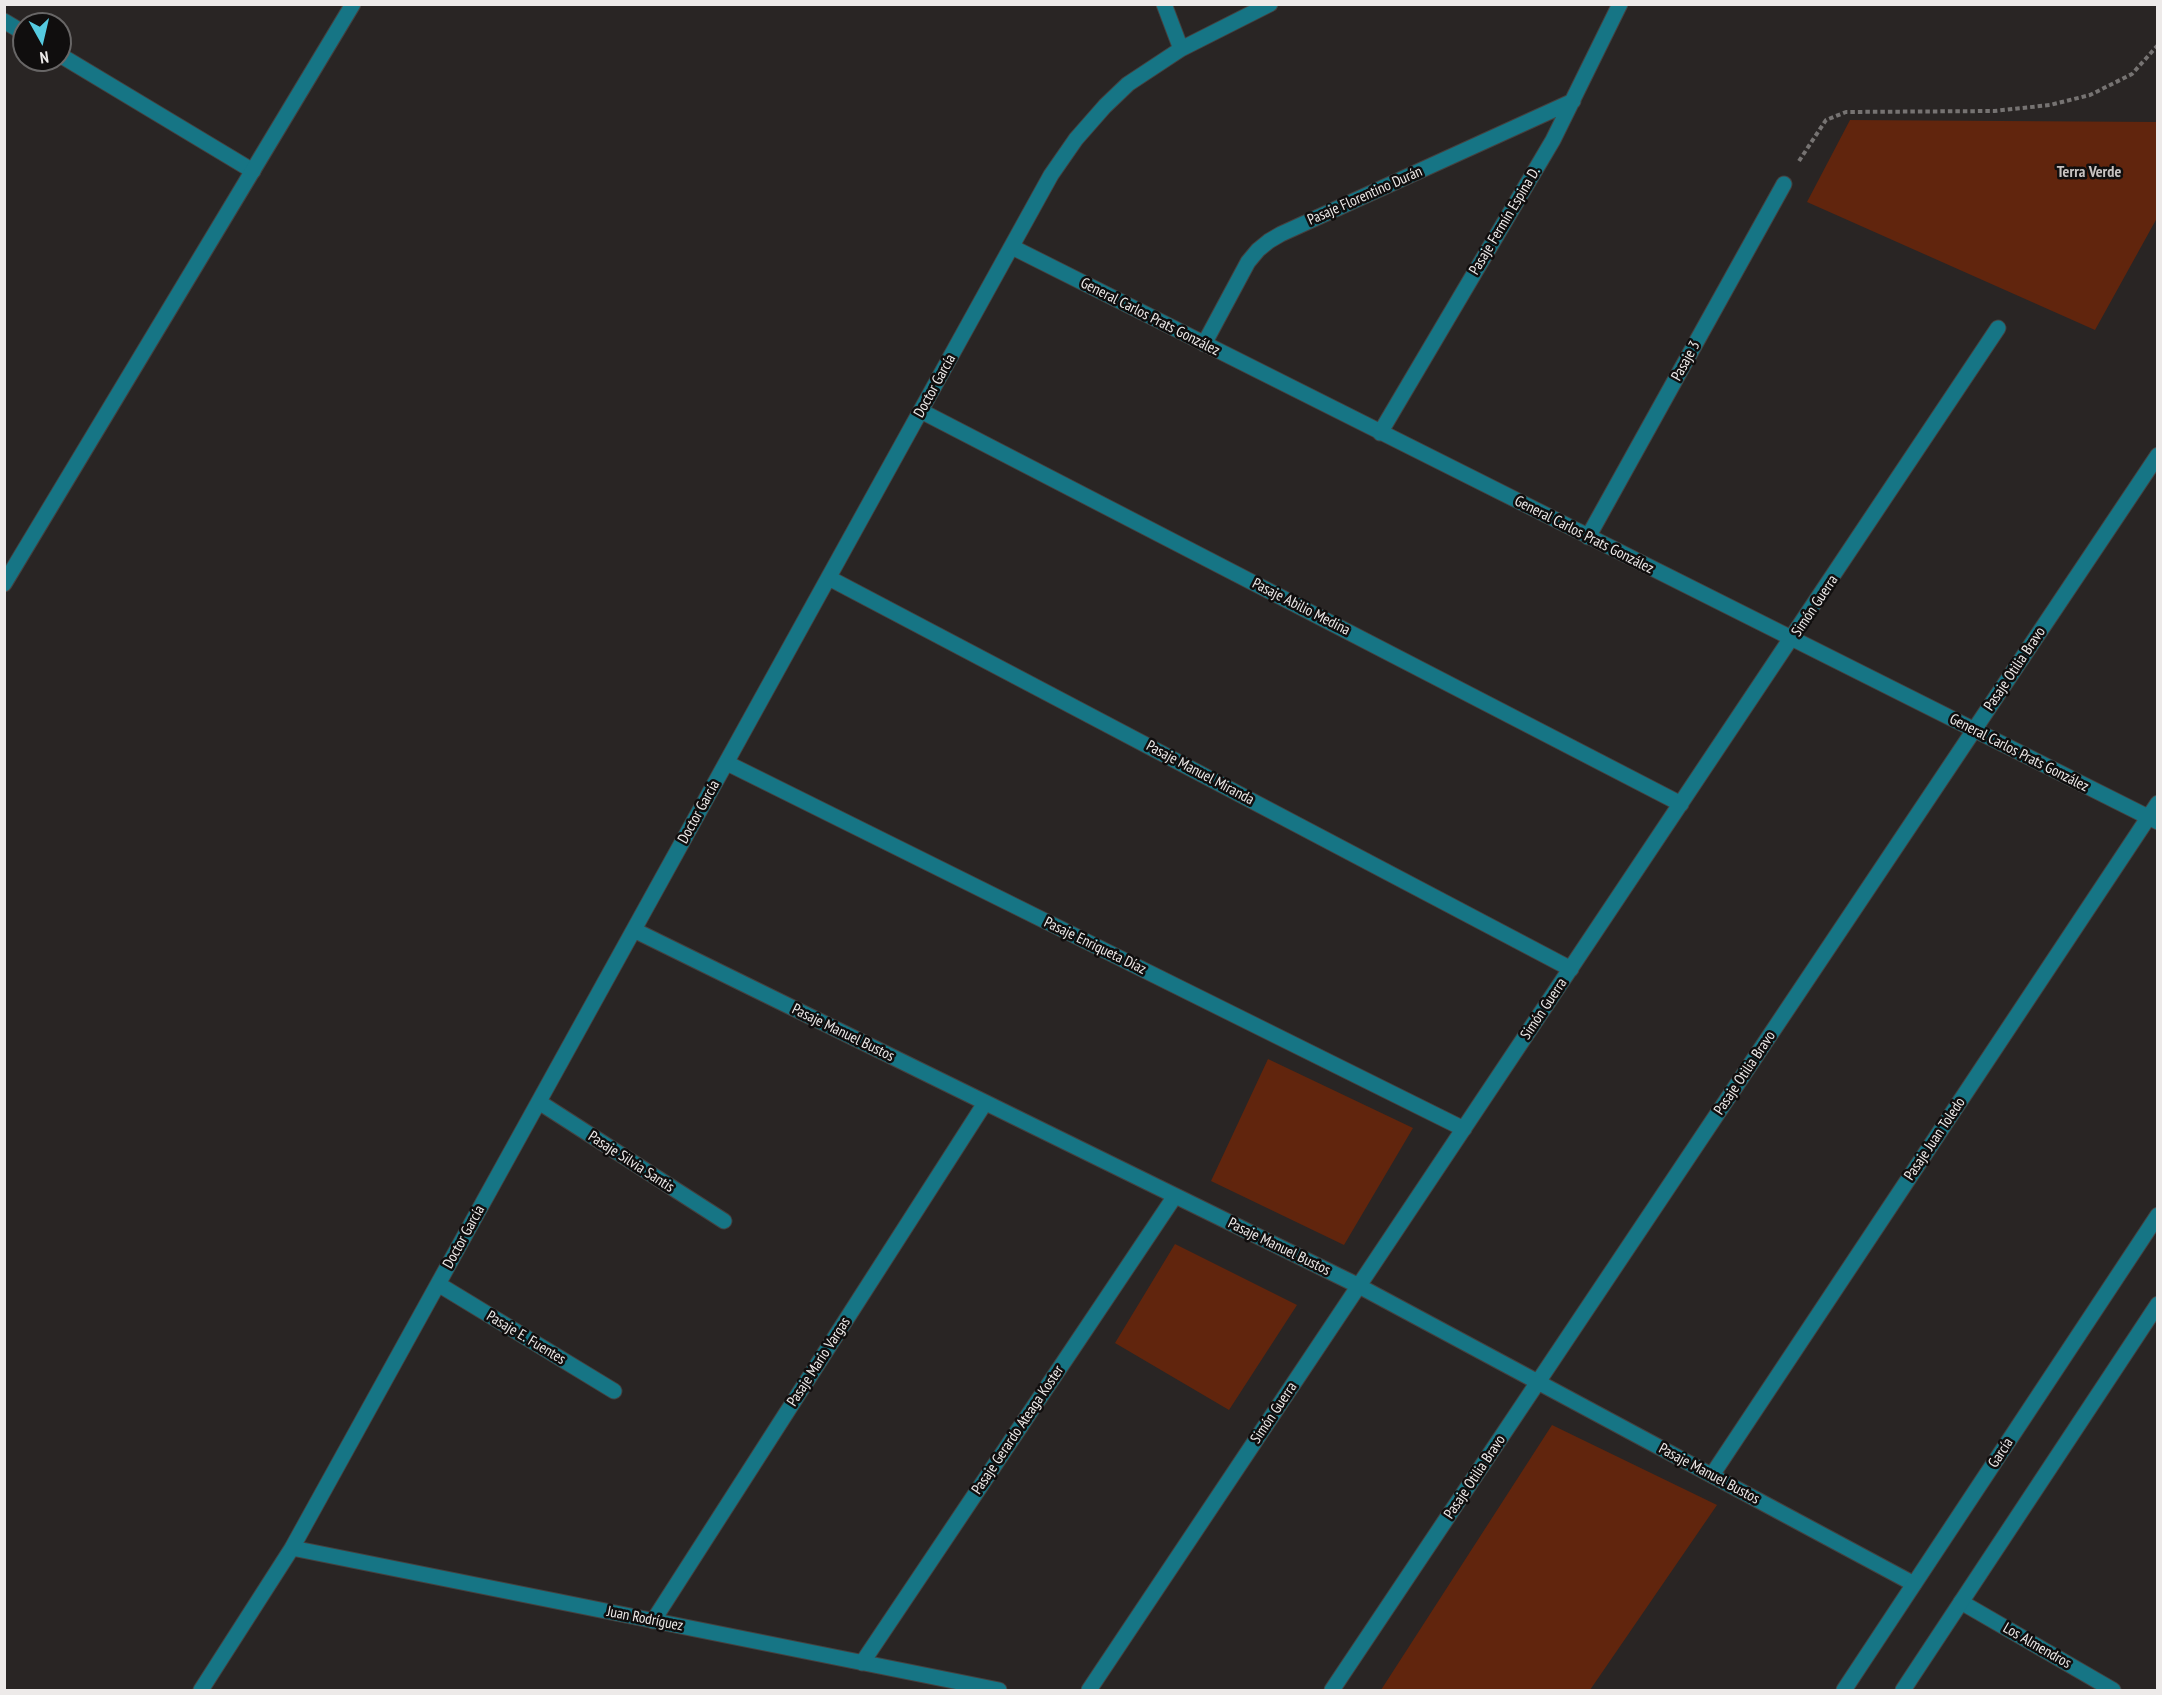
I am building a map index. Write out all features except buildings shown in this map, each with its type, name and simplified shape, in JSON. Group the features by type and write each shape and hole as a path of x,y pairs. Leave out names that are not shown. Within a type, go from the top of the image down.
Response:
{"street":[{"path":"4,584 353,4"},
{"path":"1164,4 1181,49"},
{"name":"Doctor García","path":"201,1690 292,1548 1051,175 1076,139 1128,84 1181,49 1270,4"},
{"name":"Pasaje Fermín Espina D.","path":"1380,433 1553,140 1620,4"},
{"path":"72,62 253,171"},
{"name":"Pasaje Florentino Durán","path":"1204,344 1248,262 1258,250 1281,234 1573,101"},
{"name":"Pasaje 3","path":"1588,537 1784,184"},
{"name":"General Carlos Prats González","path":"1012,247 2152,820"},
{"name":"Simón Guerra","path":"1089,1690 1998,328"},
{"name":"Pasaje Abilio Medina","path":"921,411 1681,804"},
{"name":"Pasaje Otilia Bravo","path":"1332,1690 2157,455"},
{"name":"Pasaje Manuel Miranda","path":"829,578 1571,969"},
{"name":"Pasaje Enriqueta Díaz","path":"727,763 1464,1129"},
{"name":"Pasaje Juan Toledo","path":"1712,1475 2152,820 2157,803"},
{"name":"Pasaje Manuel Bustos","path":"634,930 1359,1286 1914,1584"},
{"name":"Pasaje Silvia Santis","path":"538,1102 724,1221"},
{"name":"Pasaje Mario Vargas","path":"653,1621 985,1103"},
{"name":"Pasaje Gerardo Ateaga Koster","path":"862,1663 1175,1196"},
{"name":"García","path":"1844,1690 2157,1215"},
{"name":"Pasaje E. Fuentes","path":"438,1284 614,1391"},
{"path":"1903,1690 2157,1304"},
{"name":"Juan Rodríguez","path":"292,1548 999,1690"},
{"name":"Los Almendros","path":"1961,1602 2113,1690"}],"path":[{"path":"1784,184 1810,141 1826,120 1845,112 1994,111 2050,105 2090,95 2132,74 2157,45"}],"shaded area":[{"path":"1850,120 2157,122 2157,218 2095,330 1807,202"},
{"path":"1268,1059 1413,1128 1344,1245 1211,1181"},
{"path":"1175,1244 1297,1305 1229,1410 1115,1343"},
{"path":"1552,1425 1717,1505 1590,1690 1381,1690"}],"district":[{"name":"Terra Verde","path":"2089,172"}]}
